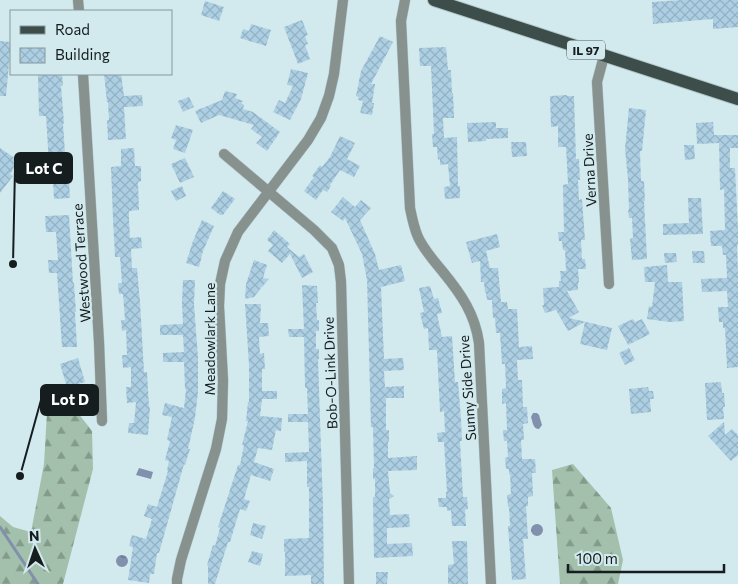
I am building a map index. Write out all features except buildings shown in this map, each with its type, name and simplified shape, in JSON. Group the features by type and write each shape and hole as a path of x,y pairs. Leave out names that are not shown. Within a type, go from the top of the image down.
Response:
{"main road":[{"name":"IL 97","path":"434,0 738,99"}],"street":[{"name":"Meadowlark Lane","path":"177,584 181,560 216,449 222,419 224,380 219,306 220,284 225,261 238,232 308,140 321,118 334,74 343,0"},
{"name":"Sunny Side Drive","path":"405,0 401,21 410,208 418,238 467,305 478,332 491,584"},
{"name":"Verna Drive","path":"604,56 598,82 609,284"},
{"name":"Westwood Terrace","path":"83,75 100,342 102,421"},
{"name":"Bob-O-Link Drive","path":"224,154 314,230 332,248 339,265 349,584"}],"green space":[{"path":"63,410 78,413 92,431 93,469 63,584 0,584 0,516 13,527 31,532 44,464 47,412"},
{"path":"573,464 611,508 623,560 618,584 560,584 552,470"}],"water":[{"path":"533,413 539,415 542,425 539,429 535,428 531,417"},
{"path":"139,468 153,472 151,479 136,475"},
{"path":"539,524 542,525 542,535 535,536 532,535 531,528 532,525"},
{"path":"122,555 128,561 122,567 116,561"}],"waterway":[{"path":"0,527 38,584"}],"place":[{"name":"Lot C","path":"13,264"},
{"name":"Lot D","path":"20,476"}]}
